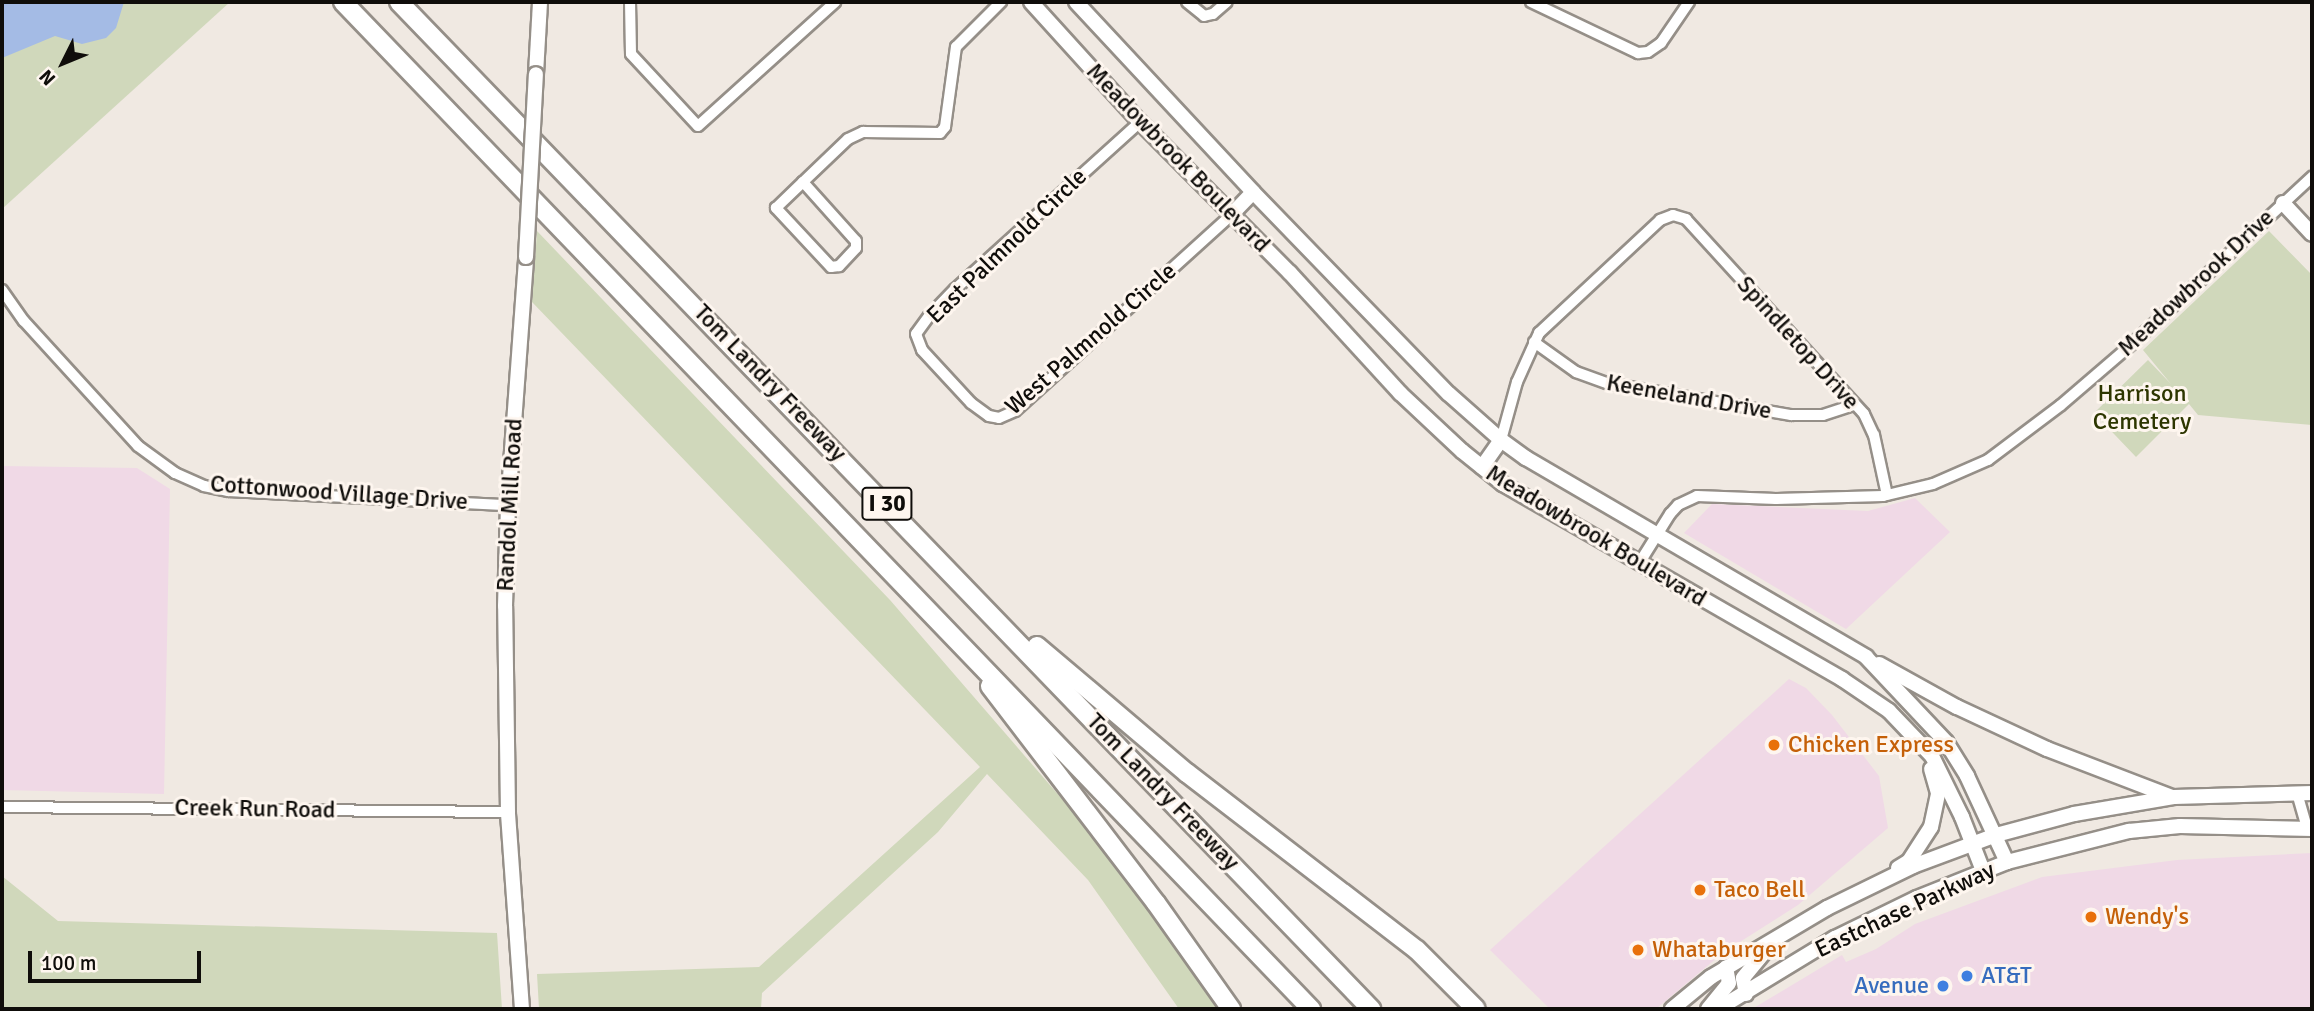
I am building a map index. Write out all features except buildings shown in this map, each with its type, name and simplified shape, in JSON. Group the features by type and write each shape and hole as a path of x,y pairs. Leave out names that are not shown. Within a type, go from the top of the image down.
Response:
{"highway":[{"name":"Tom Landry Freeway","path":"343,2 937,616 1311,1009"},
{"name":"Tom Landry Freeway","path":"399,2 1371,1009"},
{"path":"969,590 1187,773 1417,950 1476,1009"},
{"path":"937,616 1156,903 1231,1009"}],"main road":[{"name":"Randol Mill Road","path":"522,1006 508,812 505,606 508,505 526,257 540,2"},
{"name":"Meadowbrook Boulevard","path":"1031,2 1140,122 1232,214 1400,393 1482,467 1503,484 1853,686 1889,710 1925,748 1962,817 1983,871"},
{"name":"Meadowbrook Boulevard","path":"1076,2 1253,192 1449,394 1502,440 1526,458 1866,657 1946,742 1967,776 2007,862"},
{"path":"1232,214 1253,192"},
{"path":"2283,203 2312,234"},
{"path":"1482,467 1502,440"},
{"path":"1866,657 1957,707 2047,749 2174,797"},
{"path":"1878,882 1909,861 1930,830 1938,793 1925,748"},
{"name":"Eastchase Parkway","path":"1672,1009 1726,967 1878,882 1996,835 2074,814 2174,797 2312,793"},
{"name":"Eastchase Parkway","path":"1718,1009 1835,938 2007,862 2129,831 2180,826 2309,829"},
{"path":"1746,994 1743,978 1766,954 1773,939"},
{"path":"1708,1009 1729,983 1726,967"}],"street":[{"path":"630,2 631,54 698,126 835,2"},
{"path":"803,182 856,241 856,248 839,266 831,267 776,208 803,182 848,139 863,132 940,133 945,127 956,47 1000,2"},
{"path":"1187,2 1198,13 1213,14 1227,2"},
{"path":"1531,2 1638,52 1648,52 1661,43 1689,2"},
{"name":"East Palmnold Circle","path":"948,377 917,341 916,334 929,316 1023,226 1140,122"},
{"name":"Meadowbrook Drive","path":"1640,562 1678,505 1697,496 1828,499 1887,495 1962,473 2003,451 2132,344 2312,177"},
{"name":"West Palmnold Circle","path":"948,377 989,416 1006,416 1232,214"},
{"name":"Spindletop Drive","path":"1534,342 1546,325 1660,220 1673,215 1686,219 1854,405 1874,435 1887,495"},
{"name":"Cottonwood Village Drive","path":"2,290 24,321 138,446 176,473 204,486 228,491 508,505"},
{"path":"1502,440 1517,382 1534,342"},
{"name":"Keeneland Drive","path":"1534,342 1576,372 1607,383 1780,414 1823,415 1854,405"},
{"path":"2297,793 2309,829"},
{"name":"Creek Run Road","path":"2,807 508,812"}],"shaded area":[{"path":"2,466 137,468 170,489 164,794 2,790"},
{"path":"1915,498 1950,532 1846,629 1684,533 1712,504 1868,511"},
{"path":"1789,679 1806,688 1832,715 1879,776 1888,828 1798,905 1724,952 1656,1009 1550,1009 1490,950"},
{"path":"2312,853 2312,1009 1752,1009 1842,955 1846,962 1876,949 1915,924 2042,877 2177,860"}],"green space":[{"path":"2,2 230,2 2,209"},
{"path":"537,231 890,600 1132,880 1222,1009 1179,1009 1088,880 987,774 938,832 762,993 761,1009 539,1009 537,974 759,967 980,767 532,302"},
{"name":"Harrison Cemetery","path":"2269,231 2312,275 2312,425 2198,415 2189,404 2136,457 2094,413 2148,360 2171,384 2143,350"},
{"path":"2,876 58,921 497,933 502,1009 2,1009"}],"water":[{"path":"2,2 124,2 116,28 106,38 82,44 55,36 2,58"}],"place":[{"name":"Chicken Express","path":"1774,745"},
{"name":"Taco Bell","path":"1700,890"},
{"name":"Wendy's","path":"2091,917"},
{"name":"Whataburger","path":"1638,950"},
{"name":"AT&T","path":"1967,976"},
{"name":"Avenue","path":"1943,986"}]}
